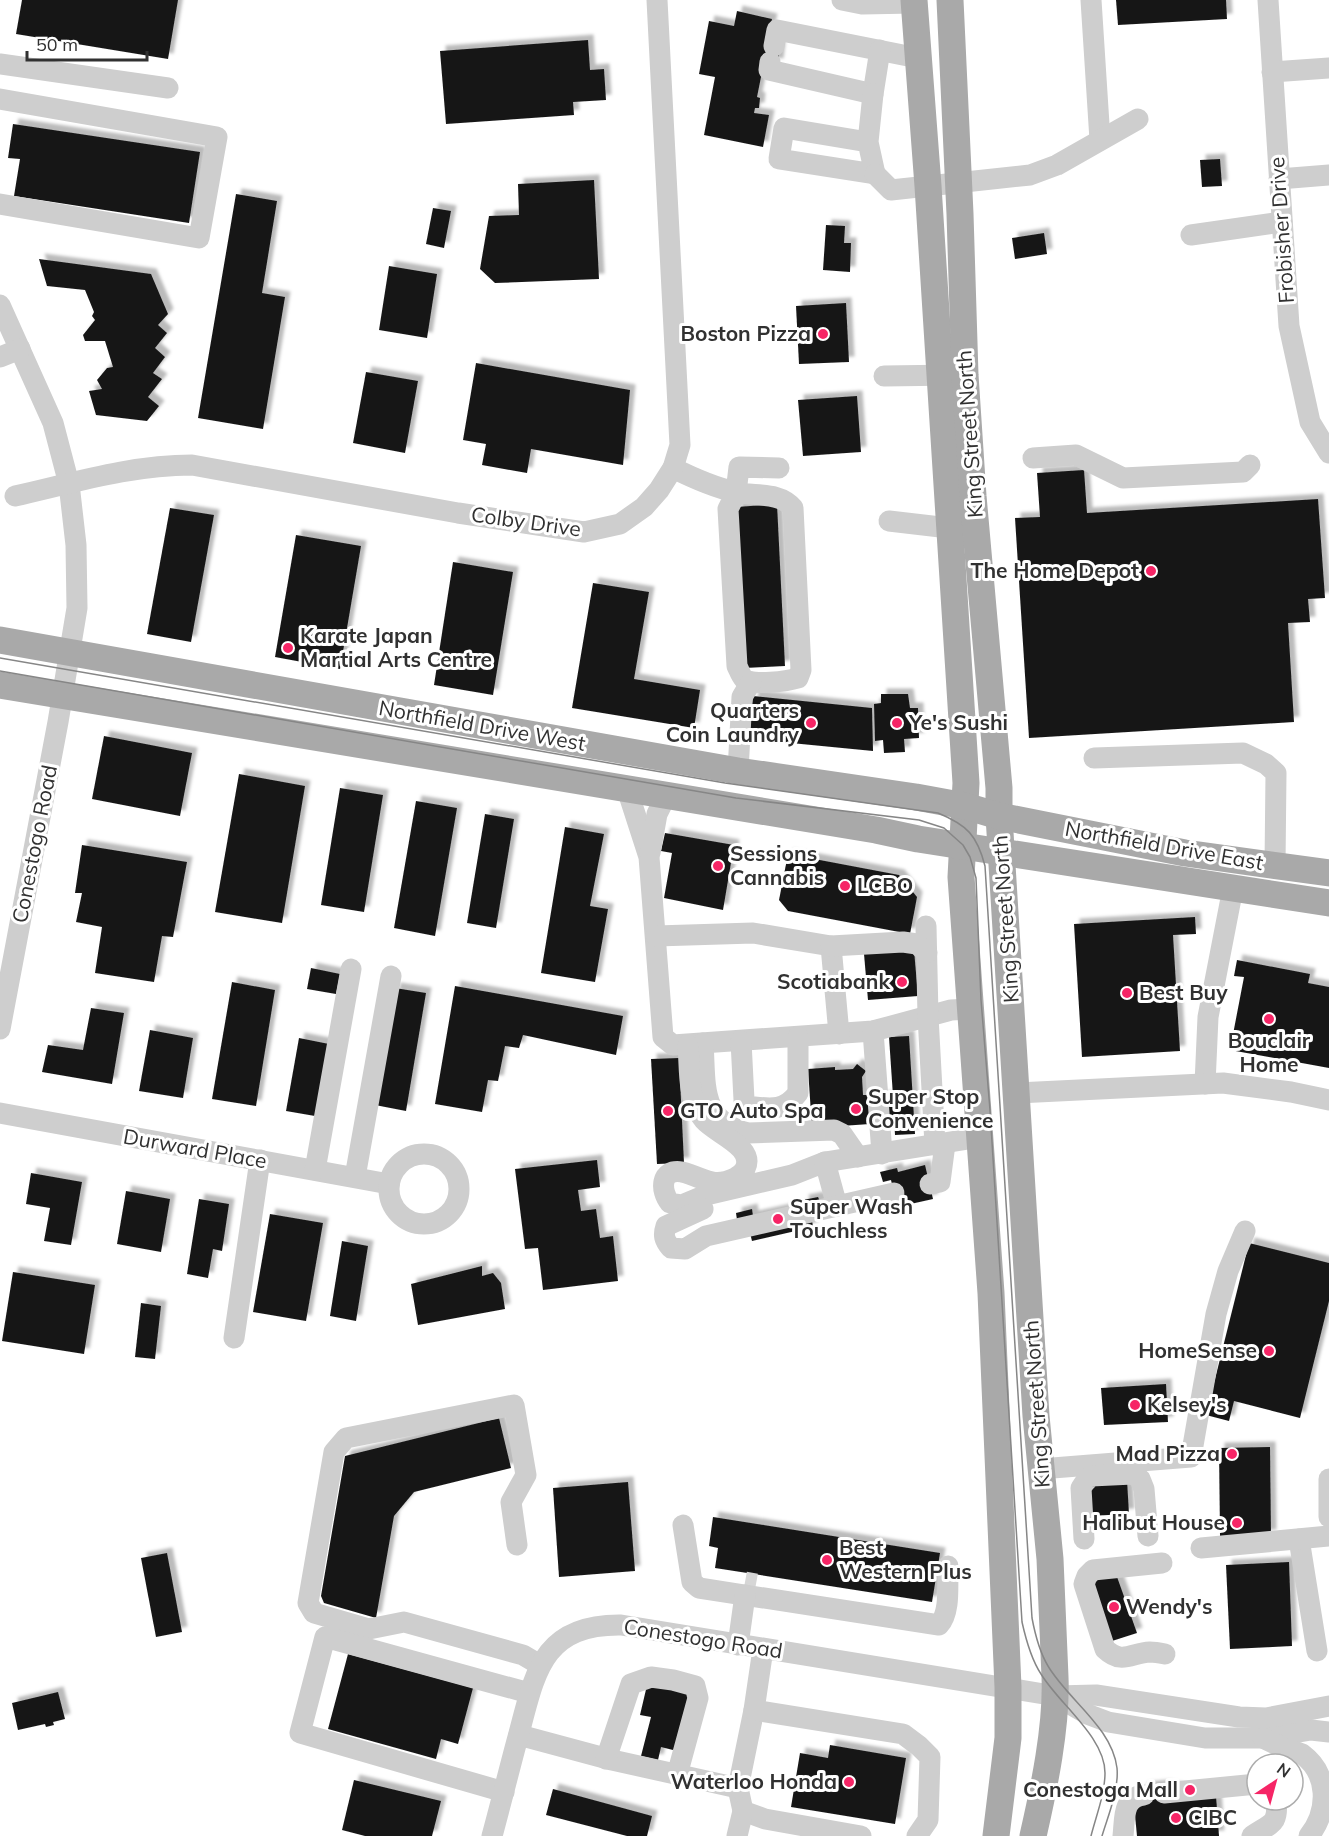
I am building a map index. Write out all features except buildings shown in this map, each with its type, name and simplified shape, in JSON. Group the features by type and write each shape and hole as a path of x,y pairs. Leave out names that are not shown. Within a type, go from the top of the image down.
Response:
{"main road":[{"name":"King Street North","path":"950,0 958,183 950,528 966,783 961,877 991,1293 1008,1687 1008,1738 996,1836"},
{"name":"King Street North","path":"914,2 928,186 952,375 974,507 999,788 1001,852 1040,1469 1050,1559 1056,1696 1033,1836"},
{"name":"Northfield Drive West","path":"0,640 738,771 965,806"},
{"name":"Northfield Drive West","path":"0,685 963,845"},
{"name":"Northfield Drive East","path":"965,806 999,816 1185,853 1329,873"},
{"name":"Northfield Drive East","path":"963,845 1329,903"}],"street":[{"name":"Colby Drive","path":"15,496 133,469 161,465 192,465 458,513 584,532 620,525 644,507 659,490 673,468 680,445 657,0"},
{"path":"842,0 862,4 914,2"},
{"path":"1091,0 1100,140"},
{"name":"Frobisher Drive","path":"1268,0 1289,326 1310,422 1329,453"},
{"path":"873,94 769,70 777,30 918,58"},
{"path":"880,50 867,142 875,174 891,190 1030,175 1057,165 1138,119"},
{"path":"0,64 168,88"},
{"path":"1272,72 1329,68"},
{"path":"0,99 217,137 199,238 0,204"},
{"path":"867,142 784,128 779,159 875,174"},
{"path":"1279,179 1329,176"},
{"path":"1191,235 1282,222"},
{"path":"0,305 53,423 69,484 76,545 77,608 62,695"},
{"path":"0,357 20,349"},
{"path":"884,376 952,375"},
{"path":"1033,458 1076,455 1123,478 1243,472 1250,465"},
{"path":"673,468 704,483 736,493 779,497 793,508 801,670 798,678 790,681 751,682 743,678 737,666 728,509 736,493 739,467 779,468"},
{"path":"889,521 950,528"},
{"path":"738,771 742,697 751,682"},
{"name":"Conestogo Road","path":"0,1029 62,695"},
{"path":"1094,758 1243,753 1266,764 1276,773 1275,865"},
{"path":"627,789 649,857 663,1037 673,1045 873,1031 951,1010 970,1009"},
{"path":"649,857 657,814 666,796"},
{"path":"1205,1084 1208,1017 1233,888"},
{"path":"926,926 928,1016 940,1144 940,1182 930,1184"},
{"path":"656,936 753,933 831,946 903,942 916,944 927,953"},
{"path":"831,946 839,1034"},
{"path":"315,1170 351,969"},
{"path":"355,1177 391,976"},
{"path":"873,1031 882,1154"},
{"path":"741,1041 746,1106 777,1109 792,1101 798,1093 798,1037"},
{"path":"696,1044 706,1096 716,1117 725,1124 748,1133 834,1130 842,1134 858,1157"},
{"path":"696,1044 691,1095 695,1105 702,1118 713,1130 741,1147 746,1155 747,1163 745,1171 739,1176 720,1183 707,1182 681,1172 673,1172 666,1178 663,1186 664,1195 670,1203 682,1205 706,1195 792,1175 827,1170"},
{"path":"1017,1093 1223,1083 1291,1092 1329,1100"},
{"name":"Durward Place","path":"0,1113 389,1184"},
{"path":"894,1193 706,1236 685,1249 670,1248 665,1242 666,1226 706,1207 827,1170 858,1157 981,1137"},
{"path":"234,1338 260,1160"},
{"path":"827,1170 837,1206"},
{"path":"1040,1469 1191,1457 1216,1314 1228,1271 1245,1232"},
{"path":"517,1545 511,1502 526,1475 514,1406 346,1438 334,1452 308,1603 314,1613 369,1629 404,1622 523,1655 540,1665"},
{"path":"1084,1539 1081,1488 1084,1482 1091,1476 1133,1474 1140,1479 1144,1489 1148,1536"},
{"path":"1329,1479 1329,1517"},
{"path":"683,1525 692,1582 699,1587 749,1590 939,1625 943,1621 946,1610 948,1566"},
{"path":"1201,1548 1329,1536"},
{"path":"1299,1539 1317,1651"},
{"path":"1162,1563 1093,1570 1086,1576 1084,1584 1105,1649 1113,1656 1123,1658 1151,1652 1165,1654"},
{"path":"738,1645 749,1590"},
{"name":"Conestogo Road","path":"492,1836 530,1693 540,1665 558,1642 579,1630 599,1625 621,1625 1056,1696 1096,1695 1239,1717 1266,1718 1329,1706"},
{"path":"504,1792 300,1733 325,1637 530,1693"},
{"path":"737,1836 743,1811 738,1788 754,1710 763,1649"},
{"path":"606,1759 631,1684 651,1677 673,1680 695,1686 698,1698 677,1775"},
{"name":"Conestogo Road","path":"1056,1696 1087,1714 1108,1722 1204,1737 1263,1738 1311,1730 1329,1732"},
{"path":"754,1710 903,1734 920,1746 930,1757 928,1820 918,1836"},
{"path":"519,1735 606,1759 738,1788"},
{"path":"1263,1738 1299,1753 1320,1769 1327,1786 1329,1799 1322,1822 1309,1836"},
{"path":"1123,1836 1125,1811 1129,1802 1136,1796 1245,1785"},
{"path":"743,1811 765,1819 861,1836"},
{"path":"1252,1836 1275,1820 1278,1812"}],"tunnel":[{"path":"745,1582 756,1584"}],"tram line":[{"path":"0,658 725,783 938,813 969,832 978,846 985,866 1032,1618 1038,1642 1048,1666 1098,1727 1113,1753 1117,1768 1116,1785 1102,1836"},
{"path":"0,671 736,798 919,820 944,828 963,845 970,857 976,878 981,1000 1022,1622 1037,1668 1080,1721 1098,1747 1103,1760 1104,1789 1091,1836"}],"place":[{"name":"Boston Pizza","path":"823,334"},
{"name":"The Home Depot","path":"1151,571"},
{"name":"Karate Japan Martial Arts Centre","path":"288,648"},
{"name":"Quarters Coin Laundry","path":"811,723"},
{"name":"Ye's Sushi","path":"897,723"},
{"name":"Sessions Cannabis","path":"718,866"},
{"name":"LCBO","path":"845,886"},
{"name":"Scotiabank","path":"902,982"},
{"name":"Best Buy","path":"1127,993"},
{"name":"Bouclair Home","path":"1269,1019"},
{"name":"Super Stop Convenience","path":"856,1109"},
{"name":"GTO Auto Spa","path":"668,1111"},
{"name":"Super Wash Touchless","path":"778,1219"},
{"name":"HomeSense","path":"1269,1351"},
{"name":"Kelsey's","path":"1135,1405"},
{"name":"Mad Pizza","path":"1232,1454"},
{"name":"Halibut House","path":"1237,1523"},
{"name":"Best Western Plus","path":"827,1560"},
{"name":"Wendy's","path":"1114,1607"},
{"name":"Waterloo Honda","path":"849,1782"},
{"name":"Conestoga Mall","path":"1190,1790"},
{"name":"CIBC","path":"1176,1818"}]}
